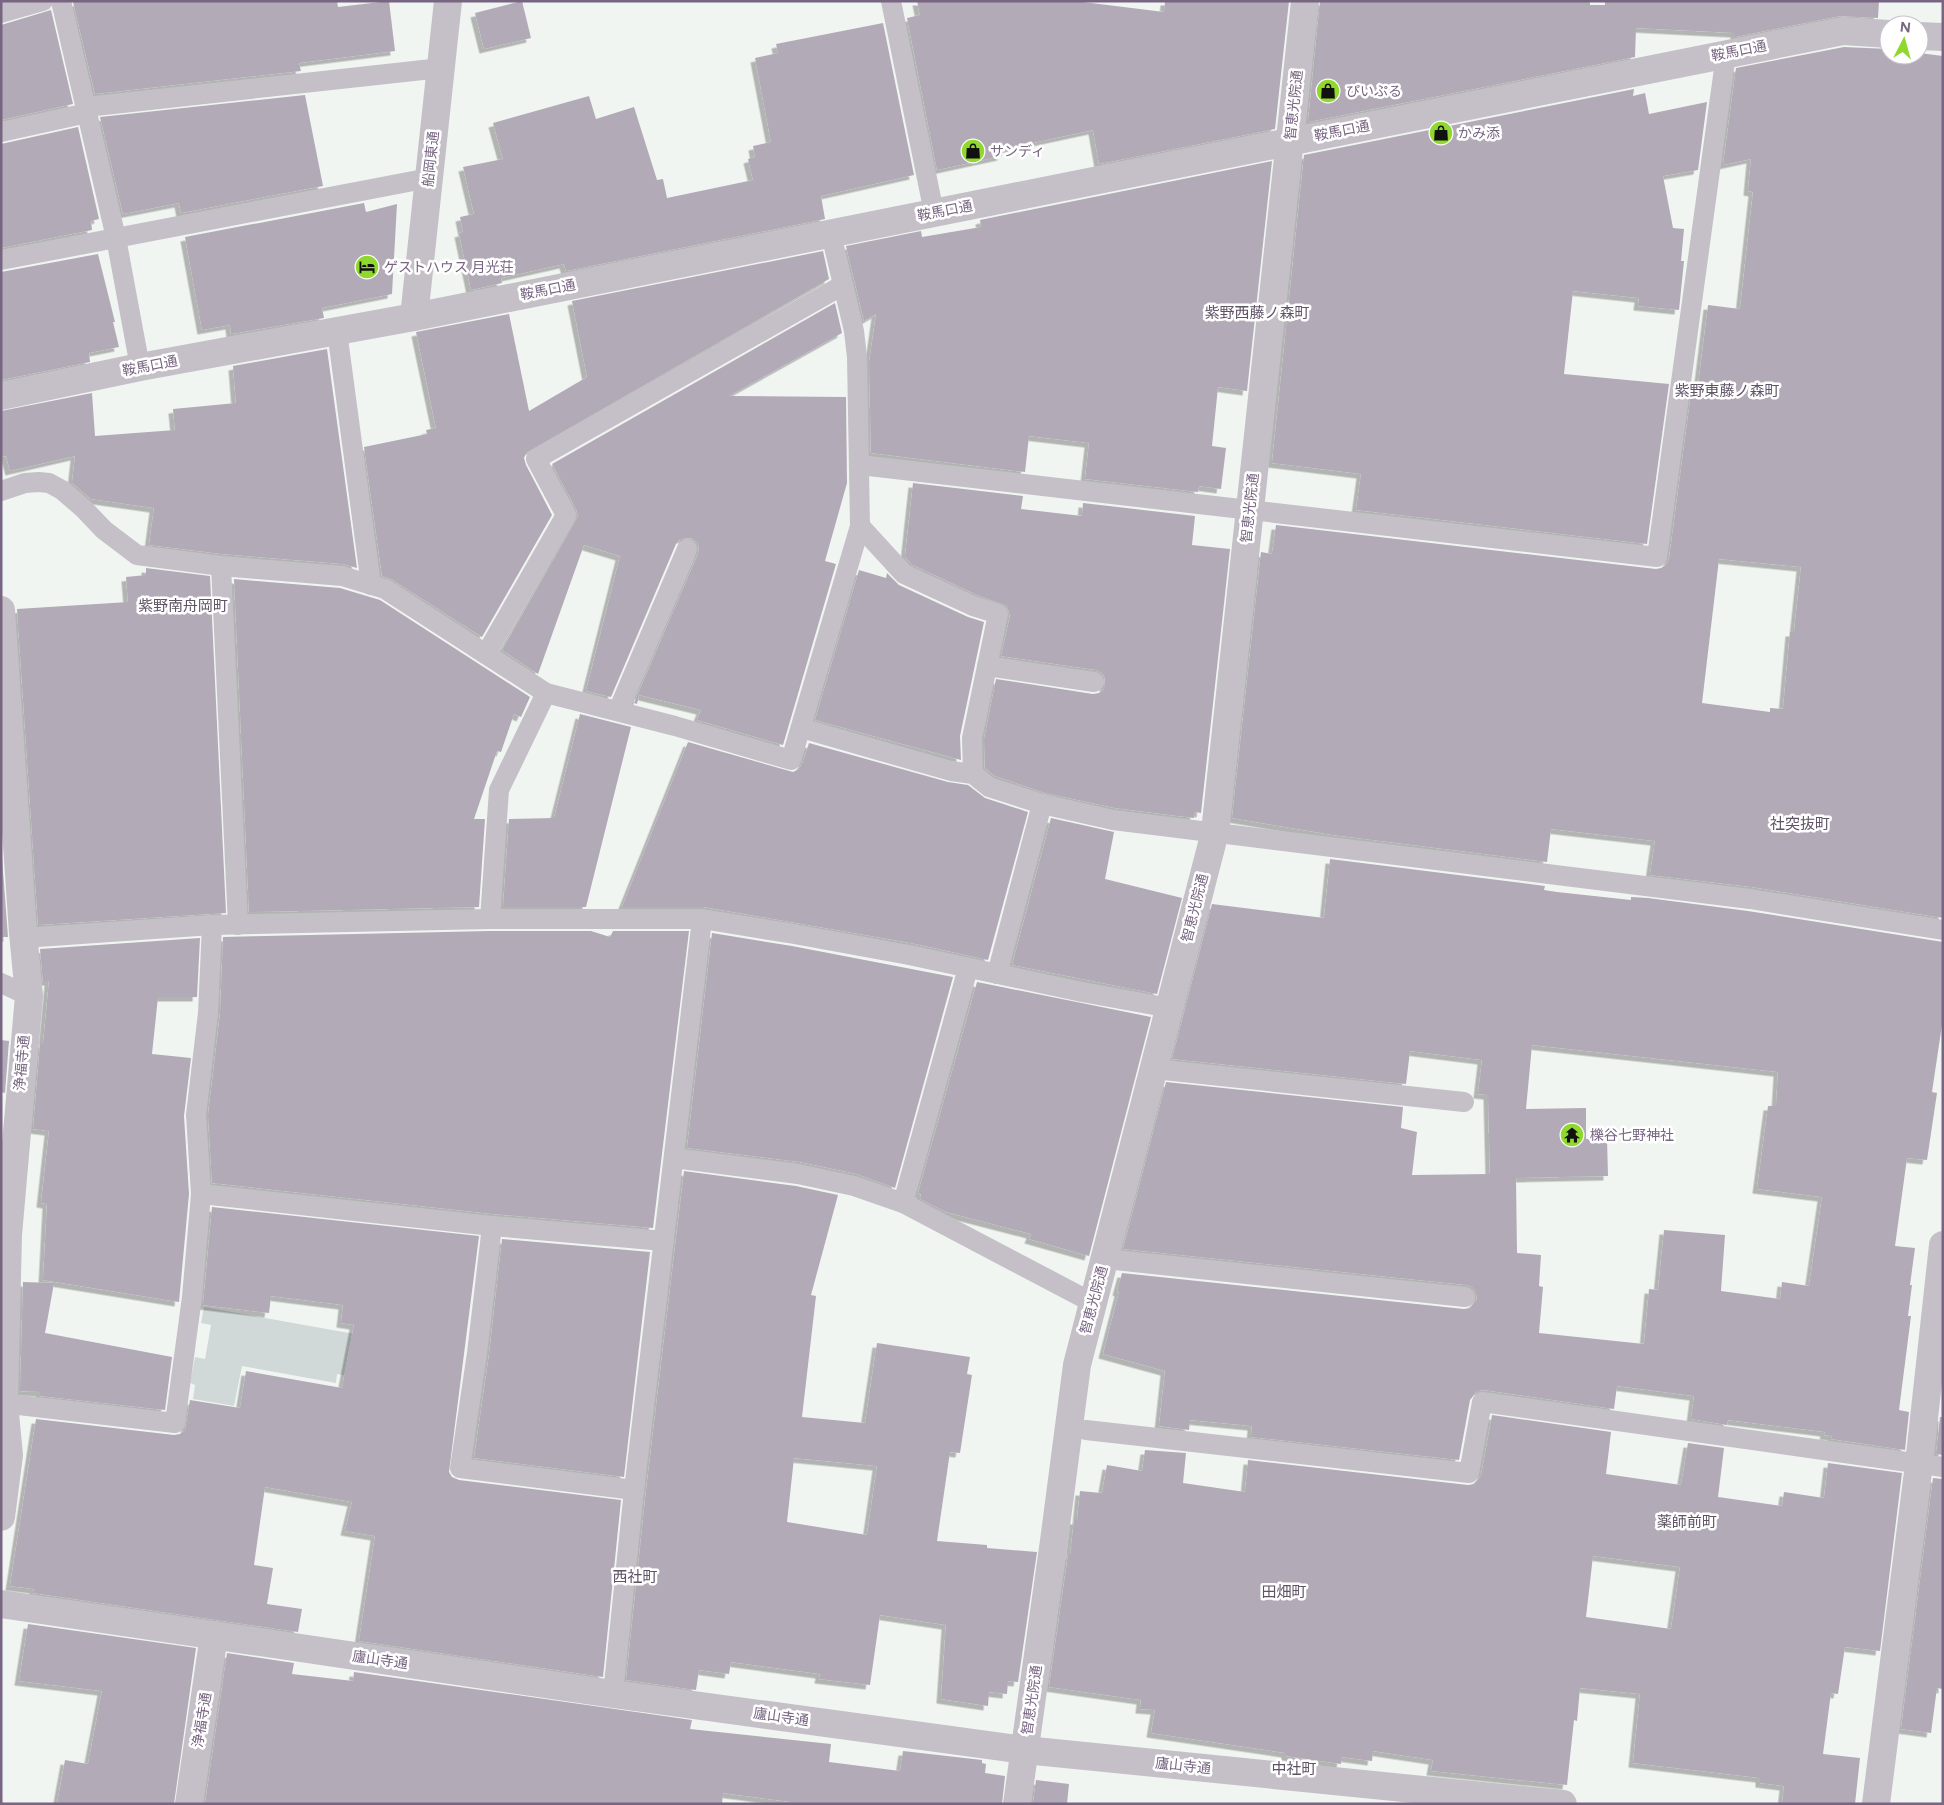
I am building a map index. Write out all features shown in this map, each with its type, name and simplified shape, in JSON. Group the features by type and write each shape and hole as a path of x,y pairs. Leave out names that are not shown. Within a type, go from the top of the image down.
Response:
{"street":[{"name":"船岡東通","path":"414,317 448,1"},
{"name":"智恵光院通","path":"1017,1804 1077,1365 1215,832 1305,1"},
{"name":"鞍馬口通","path":"1,396 140,367 414,317 1843,30 1879,33"},
{"path":"1929,36 1943,37"},
{"name":"浄福寺通","path":"1,610 23,938 29,996 8,1235 3,1403 10,1455 1,1517"},
{"path":"1876,1804 1931,1466 1943,1245"},
{"name":"廬山寺通","path":"1,1604 613,1694 1025,1750 1563,1804"},
{"name":"浄福寺通","path":"189,1804 214,1635"}],"lane":[{"path":"1,13 43,1"},
{"path":"61,1 116,238 140,367"},
{"path":"891,1 934,213"},
{"path":"860,465 1657,557 1726,54"},
{"path":"1,132 86,110 441,68"},
{"path":"1,260 429,178"},
{"path":"1,491 25,483 49,483 62,490 104,530 137,556 221,566 342,576 385,589 546,693 676,726 791,760 860,526 857,357 854,331 831,234"},
{"path":"486,654 566,515 536,459 843,285"},
{"path":"336,331 371,585"},
{"path":"860,526 904,574 973,606 998,614 972,738 973,774"},
{"path":"618,711 687,549"},
{"path":"221,566 238,924"},
{"path":"987,666 1094,682"},
{"path":"490,919 499,790 546,693"},
{"path":"801,728 951,771 973,774 989,787 1042,804 1113,820 1750,899 1943,930"},
{"path":"998,974 1042,804"},
{"path":"23,938 238,924 490,919 702,920 804,935 1082,992 1170,1008"},
{"path":"613,1694 634,1490 702,920"},
{"path":"3,1403 175,1423 192,1297 201,1194 196,1114 208,1012 212,925"},
{"path":"903,1203 968,968"},
{"path":"1,983 29,996"},
{"path":"1154,1069 1464,1102"},
{"path":"674,1158 798,1174 854,1186 903,1203 1093,1303"},
{"path":"201,1194 492,1226 664,1241"},
{"path":"492,1226 477,1353 460,1468 634,1490"},
{"path":"1105,1259 1465,1297"},
{"path":"1086,1430 1470,1473 1482,1402 1931,1466"}],"shaded area":[{"path":"204,1307 377,1338 369,1380 337,1374 336,1383 242,1366 234,1406 193,1399 195,1385 190,1383 195,1357 205,1359 211,1325 201,1323"}],"building":[{"path":"337,1 338,7 389,1 395,51 299,63 301,71 95,94 73,2"},
{"path":"522,1 531,38 484,49 475,13"},
{"path":"917,1 1075,1 1164,12 1165,1 1289,1 1275,129 1099,164 1093,130 1000,150 1002,156 937,170 907,18 920,15"},
{"path":"1320,1 1590,1 1590,5 1605,5 1605,1 1879,1 1878,18 1840,16 1735,37 1735,33 1636,28 1635,57 1308,122"},
{"path":"51,10 73,104 1,120 1,25"},
{"path":"883,23 914,175 821,196 825,219 566,271 564,264 501,278 502,283 471,290 459,233 463,232 460,217 474,214 463,167 503,159 493,123 589,96 596,119 634,107 657,180 663,179 667,198 753,180 748,159 755,157 753,146 771,142 755,58 778,53 776,44"},
{"path":"1844,47 1879,49 1879,65 1929,65 1929,54 1943,56 1943,918 1752,887 1650,875 1655,841 1551,829 1547,862 1333,835 1232,818 1261,552 1272,554 1276,525 1656,569 1666,565 1669,559 1692,386 1698,386 1708,305 1740,309 1753,192 1748,191 1751,159 1723,165 1736,68","holes":["1719,559 1801,567 1794,632 1790,632 1783,709 1770,708 1770,712 1702,703"]},
{"path":"1634,89 1633,96 1645,93 1649,114 1707,102 1698,170 1663,176 1673,228 1684,229 1681,261 1684,261 1679,310 1638,306 1639,298 1573,291 1564,374 1669,384 1647,544 1356,510 1361,474 1272,463 1304,155"},
{"path":"305,95 323,186 181,213 179,203 123,214 100,117"},
{"path":"78,127 99,219 91,221 92,230 1,248 1,144"},
{"path":"1272,161 1247,391 1218,387 1212,446 1226,448 1221,489 1199,486 1198,492 1085,479 1089,443 1029,436 1025,472 871,453 869,363 876,314 864,321 846,246 921,231 922,237 981,227 980,220"},
{"path":"364,203 366,212 397,204 392,294 322,308 324,318 231,334 230,325 202,330 185,237"},
{"path":"823,251 829,279 526,453 524,458 526,465 552,515 482,637 391,579 382,576 364,447 427,434 426,430 436,428 416,332 509,314 529,411 587,377 572,301"},
{"path":"98,254 115,322 113,322 119,347 89,353 90,362 1,380 1,272"},
{"path":"835,303 842,333 729,396 846,397 847,483 825,561 836,564 783,745 697,720 701,710 639,695 637,704 634,703 698,554 697,542 691,538 680,539 676,544 611,697 586,691 620,556 584,545 538,674 502,650 578,516 552,464"},
{"path":"327,349 357,568 343,564 222,554 149,545 154,508 91,499 72,483 75,456 10,471 6,456 1,457 1,411 92,393 95,436 175,430 173,409 236,403 233,366"},
{"path":"913,483 1023,496 1021,509 1082,516 1083,503 1195,516 1192,545 1230,549 1201,813 1195,812 1194,818 1115,808 1045,793 995,776 985,768 984,739 996,679 1093,694 1099,693 1104,689 1105,678 1102,673 1096,670 1001,656 1010,616 1007,606 977,595 911,564 905,557"},
{"path":"146,568 210,576 226,913 38,925 17,609 128,602 126,577 146,575"},
{"path":"859,570 886,578 887,573 899,585 968,617 984,622 960,736 961,760 815,720"},
{"path":"234,579 340,588 380,600 530,697 521,717 514,714 501,752 497,751 474,819 485,819 479,907 249,912"},
{"path":"580,714 631,727 586,907 503,907 509,819 554,818"},
{"path":"688,742 793,772 799,769 802,764 809,743 948,782 968,785 985,798 1028,812 988,960 911,943 704,907 622,907"},
{"path":"1051,818 1114,832 1105,879 1182,898 1157,994 1012,965"},
{"path":"1,844 8,937 1,937"},
{"path":"1330,859 1545,886 1544,890 1557,892 1631,900 1631,897 1648,898 1748,911 1943,942 1943,1018 1932,1092 1937,1093 1927,1160 1907,1158 1895,1246 1915,1248 1908,1316 1911,1316 1899,1410 1909,1412 1905,1450 1831,1439 1832,1436 1824,1435 1825,1432 1728,1420 1727,1425 1691,1419 1694,1396 1617,1386 1614,1409 1484,1390 1477,1391 1470,1400 1459,1460 1251,1437 1252,1426 1190,1420 1189,1430 1159,1426 1165,1371 1103,1354 1122,1273 1464,1309 1470,1308 1477,1299 1476,1292 1472,1287 1466,1285 1123,1249 1166,1082 1403,1107 1401,1128 1417,1132 1412,1175 1490,1174 1488,1095 1478,1094 1482,1060 1410,1051 1406,1084 1172,1059 1212,904 1324,918","holes":["1532,1045 1778,1072 1776,1106 1768,1106 1757,1189 1822,1197 1809,1286 1782,1282 1780,1299 1721,1291 1725,1235 1664,1230 1658,1290 1649,1289 1644,1344 1539,1333 1543,1287 1539,1286 1541,1255 1517,1253 1516,1178 1608,1176 1607,1139 1586,1139 1586,1108 1526,1109"]},
{"path":"490,931 591,931 610,937 613,931 689,931 653,1228 493,1214 212,1183 208,1115 220,1014 223,937"},
{"path":"712,933 792,946 953,977 895,1188 857,1174 800,1162 687,1148"},
{"path":"200,938 197,997 158,997 152,1054 191,1058 184,1116 189,1194 179,1302 43,1280 47,1204 41,1203 49,1131 33,1129 40,1044 43,1044 49,981 43,981 40,949"},
{"path":"977,982 1151,1017 1089,1256 1029,1239 1031,1234 946,1212 920,1199 921,1194 918,1193"},
{"path":"1,1040 9,1041 5,1093 1,1092"},
{"path":"684,1171 796,1186 838,1195 811,1295 816,1296 802,1417 865,1423 877,1343 970,1357 967,1374 972,1375 960,1453 950,1452 937,1541 1037,1552 1018,1682 1008,1681 1007,1694 989,1692 988,1706 941,1699 946,1625 880,1615 870,1685 819,1679 820,1674 731,1662 729,1674 699,1670 696,1690 626,1680 646,1491","holes":["794,1458 877,1466 867,1535 787,1522"]},
{"path":"212,1207 479,1236 449,1472 452,1477 459,1480 621,1500 603,1677 359,1641 375,1536 345,1531 352,1502 265,1487 254,1565 273,1568 267,1604 302,1609 298,1632 33,1593 34,1589 10,1586 36,1419 174,1435 180,1434 185,1430 190,1400 240,1408 246,1371 342,1388 354,1325 341,1323 343,1305 271,1296 269,1313 203,1305"},
{"path":"502,1239 650,1252 624,1477 474,1458 489,1355"},
{"path":"23,1282 54,1283 45,1333 172,1357 165,1410 40,1396 40,1392 20,1391"},
{"path":"1492,1415 1611,1432 1606,1474 1681,1485 1688,1443 1724,1448 1718,1497 1782,1506 1784,1492 1824,1498 1828,1463 1902,1473 1880,1651 1845,1647 1838,1694 1831,1693 1823,1754 1860,1758 1855,1804 1782,1804 1784,1786 1760,1783 1760,1778 1633,1763 1640,1694 1580,1688 1577,1721 1574,1720 1567,1785 1431,1771 1433,1760 1373,1751 1372,1761 1342,1757 1341,1764 1286,1756 1286,1753 1151,1733 1155,1710 1140,1709 1141,1700 1049,1687 1068,1555 1070,1555 1074,1520 1077,1520 1080,1491 1102,1493 1107,1465 1142,1471 1145,1450 1186,1453 1183,1483 1245,1492 1248,1460 1468,1485 1474,1484 1481,1476","holes":["1593,1556 1680,1567 1671,1629 1586,1617"]},
{"path":"1940,1417 1943,1417 1943,1455 1936,1454"},
{"path":"1933,1478 1943,1479 1943,1689 1937,1688 1931,1733 1901,1729"},
{"path":"28,1624 196,1648 174,1804 57,1804 65,1760 88,1764 102,1691 19,1681"},
{"path":"227,1653 294,1663 292,1674 353,1681 354,1672 692,1720 690,1729 831,1744 829,1762 900,1771 903,1751 982,1760 982,1763 986,1764 985,1773 1005,1776 1002,1804 791,1804 791,1802 723,1793 722,1804 205,1804"},
{"path":"1036,1780 1069,1784 1067,1804 1033,1804"}],"place":[{"name":"ぴいぷる","path":"1328,91"},
{"name":"かみ添","path":"1441,133"},
{"name":"サンディ","path":"973,151"},
{"name":"ゲストハウス 月光荘","path":"367,267"},
{"name":"櫟谷七野神社","path":"1572,1135"}],"district":[{"name":"紫野西藤ノ森町","path":"1257,313"},
{"name":"紫野東藤ノ森町","path":"1727,391"},
{"name":"紫野南舟岡町","path":"183,606"},
{"name":"社突抜町","path":"1800,824"},
{"name":"薬師前町","path":"1687,1522"},
{"name":"西社町","path":"635,1577"},
{"name":"田畑町","path":"1284,1592"},
{"name":"中社町","path":"1294,1769"}]}
